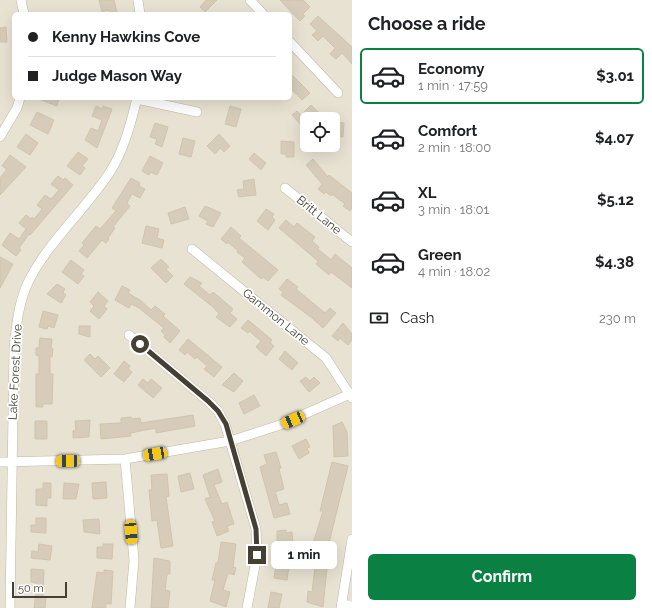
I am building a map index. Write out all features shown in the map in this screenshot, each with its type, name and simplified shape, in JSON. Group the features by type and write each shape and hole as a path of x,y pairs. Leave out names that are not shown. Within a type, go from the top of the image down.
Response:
{"street":[{"path":"20,0 23,12"},
{"path":"138,0 140,12"},
{"path":"250,0 261,12"},
{"path":"292,44 338,93"},
{"path":"0,137 17,108 19,100"},
{"name":"Lake Forest Drive","path":"10,608 14,349 18,314 27,286 41,260 110,171 124,143 136,100"},
{"path":"146,100 197,112"},
{"name":"Britt Lane","path":"285,188 352,242"},
{"name":"Gammon Lane","path":"192,250 326,358 351,395"},
{"path":"129,335 208,401 218,411 226,424 256,529 257,555 247,608"},
{"path":"0,462 125,459 230,441 280,425 351,395"},
{"path":"125,459 134,560 130,608"},
{"path":"352,539 341,606 352,606"}],"shaded area":[{"path":"0,0 352,0 352,608 0,608"}],"building":[{"path":"99,0 114,0 117,12 109,12 109,10 102,12"},
{"path":"206,0 217,0 205,12 200,7"},
{"path":"280,0 303,0 310,7 303,14 305,16 300,21"},
{"path":"318,16 352,47 352,64 342,53 336,59 330,54 335,48 323,36 318,41 312,35 317,31 310,24"},
{"path":"6,27 7,42 0,42 0,28"},
{"path":"292,75 310,93 302,100 292,90"},
{"path":"41,100 58,100 57,106"},
{"path":"311,105 318,112 304,112"},
{"path":"96,106 102,109 103,106 112,109 97,148 85,140 91,128 98,131 102,120 92,116"},
{"path":"230,106 241,109 236,127 225,124"},
{"path":"297,111 300,114 300,124 292,115"},
{"path":"37,112 54,120 48,134 30,125"},
{"path":"340,122 344,123 343,137 340,137"},
{"path":"155,123 168,127 162,147 155,144 157,139 150,137"},
{"path":"26,134 38,143 30,155 17,147"},
{"path":"219,134 230,146 224,152 220,148 215,154 207,146"},
{"path":"183,138 195,141 191,157 179,154"},
{"path":"281,141 294,142 294,157 286,157 286,154 281,154"},
{"path":"78,152 88,159 82,166 85,168 80,175 67,166"},
{"path":"254,153 266,163 261,170 249,159"},
{"path":"10,155 26,167 0,195 0,178 7,169 2,166"},
{"path":"150,156 163,163 157,175 150,172 149,175 142,171"},
{"path":"313,159 328,177 329,175 352,193 352,208 350,211 343,206 345,204 332,194 331,196 326,192 324,194 318,189 322,184 306,165"},
{"path":"58,176 63,180 65,178 73,185 30,235 29,234 19,248 21,250 16,256 2,245 10,233 19,239 26,229 19,223 26,215 31,219 32,217 34,219 42,209 37,205 45,195 51,199 59,190 51,184"},
{"path":"131,178 140,183 139,186 145,189 140,198 132,194 127,203 130,206 113,227 115,228 108,238 109,239 106,243 102,240 87,258 79,251 84,245 82,243 96,226 100,229 116,211 112,208"},
{"path":"254,179 256,195 239,197 237,190 244,189 243,181"},
{"path":"205,206 221,213 213,227 206,224 208,221 199,216"},
{"path":"185,207 189,219 171,224 168,213"},
{"path":"266,209 274,214 272,217 275,220 268,230 257,221"},
{"path":"286,220 294,227 297,223 315,237 312,241 319,247 318,249 331,260 335,254 352,268 352,288 331,272 329,275 316,264 318,261 279,228"},
{"path":"146,226 159,229 157,238 164,240 162,248 142,243"},
{"path":"231,227 241,236 239,238 278,270 268,281 263,277 261,279 242,262 245,258 237,252 238,251 228,242 227,244 221,239"},
{"path":"0,257 13,264 0,288"},
{"path":"161,259 169,267 166,269 173,276 166,283 151,268"},
{"path":"71,260 84,270 81,274 84,276 78,284 62,272"},
{"path":"190,277 202,283 199,286 210,295 213,292 233,309 230,313 237,319 230,327 216,317 219,314 213,307 184,284"},
{"path":"287,279 298,287 296,289 325,313 330,308 336,313 323,328 281,295 283,292 279,289"},
{"path":"57,284 65,289 63,292 66,295 61,303 47,294"},
{"path":"122,286 130,290 128,293 140,300 151,310 155,306 165,314 163,316 180,331 170,343 161,331 164,328 139,308 131,304 129,308 115,300"},
{"path":"98,292 108,301 104,306 107,309 99,319 90,311 94,306 90,302"},
{"path":"43,311 58,315 54,328 48,326 47,329 39,327"},
{"path":"248,320 272,340 270,343 274,346 266,356 256,347 261,341 249,331 248,333 241,328"},
{"path":"343,323 352,334 352,340 348,345 340,338 338,341 332,336"},
{"path":"79,326 90,326 90,337 79,334"},
{"path":"40,338 52,339 51,348 53,349 52,357 50,357 50,374 53,374 52,404 43,404 43,407 36,407 36,374 39,374 39,356 36,355 36,348 39,348"},
{"path":"188,339 222,367 214,377 204,369 207,366 197,357 195,359 187,352 185,355 179,350"},
{"path":"285,351 298,363 292,370 279,359"},
{"path":"90,354 95,359 98,356 110,368 101,377 84,360"},
{"path":"124,361 130,366 128,369 132,372 124,382 114,374"},
{"path":"234,373 243,381 234,392 222,385"},
{"path":"306,377 310,381 314,377 320,383 309,392 300,381"},
{"path":"143,379 148,383 151,379 162,388 153,398 138,385"},
{"path":"254,395 260,406 244,414 239,403"},
{"path":"193,415 195,426 156,433 156,428 130,433 131,436 101,439 100,424 121,423 121,418 140,418 141,423"},
{"path":"90,420 89,437 73,438 73,431 76,430 75,421"},
{"path":"35,421 47,421 47,439 35,439"},
{"path":"342,422 347,432 348,456 334,457 333,426"},
{"path":"306,439 310,447 307,448 309,453 299,459 292,446"},
{"path":"276,452 281,468 279,469 284,489 275,492 279,505 287,503 290,514 274,518 260,467 267,464 264,455"},
{"path":"332,462 348,466 330,539 323,607 307,602 308,591 312,592 315,567 312,567 316,548 312,547 323,511 320,511"},
{"path":"218,469 222,482 214,485 222,504 227,502 234,524 227,526 229,531 217,536 212,522 215,521 205,499 210,497 203,475"},
{"path":"190,473 194,489 181,492 178,476"},
{"path":"167,474 169,496 166,497 173,546 161,548 157,520 152,521 149,490 152,490 151,475"},
{"path":"106,482 107,498 93,499 92,483"},
{"path":"43,483 51,483 51,498 47,498 47,506 36,505 36,489 43,489"},
{"path":"64,483 79,484 76,499 63,499"},
{"path":"36,518 46,518 46,533 31,532 31,525 36,525"},
{"path":"99,519 100,534 84,532 83,520"},
{"path":"286,530 286,533 292,532 293,545 277,546 277,531"},
{"path":"221,542 236,544 233,567 236,568 234,575 228,573 223,590 230,592 226,607 210,601 215,580 212,580 216,563 218,563"},
{"path":"39,544 52,546 50,560 31,558 32,551 38,552"},
{"path":"103,544 113,544 112,559 97,558 97,547 103,547"},
{"path":"154,558 170,561 170,574 167,574 165,590 170,591 168,608 151,608"},
{"path":"282,559 290,560 287,580 274,578 276,565 281,566"},
{"path":"31,569 44,570 43,597 46,597 45,608 34,608 37,586 36,583 31,582"},
{"path":"104,570 113,571 111,604 106,603 106,608 92,608 97,572 104,573"},
{"path":"271,592 282,594 279,608 268,608"}],"route":[{"path":"140,344 208,401 218,411 226,424 256,529 257,555"}]}
